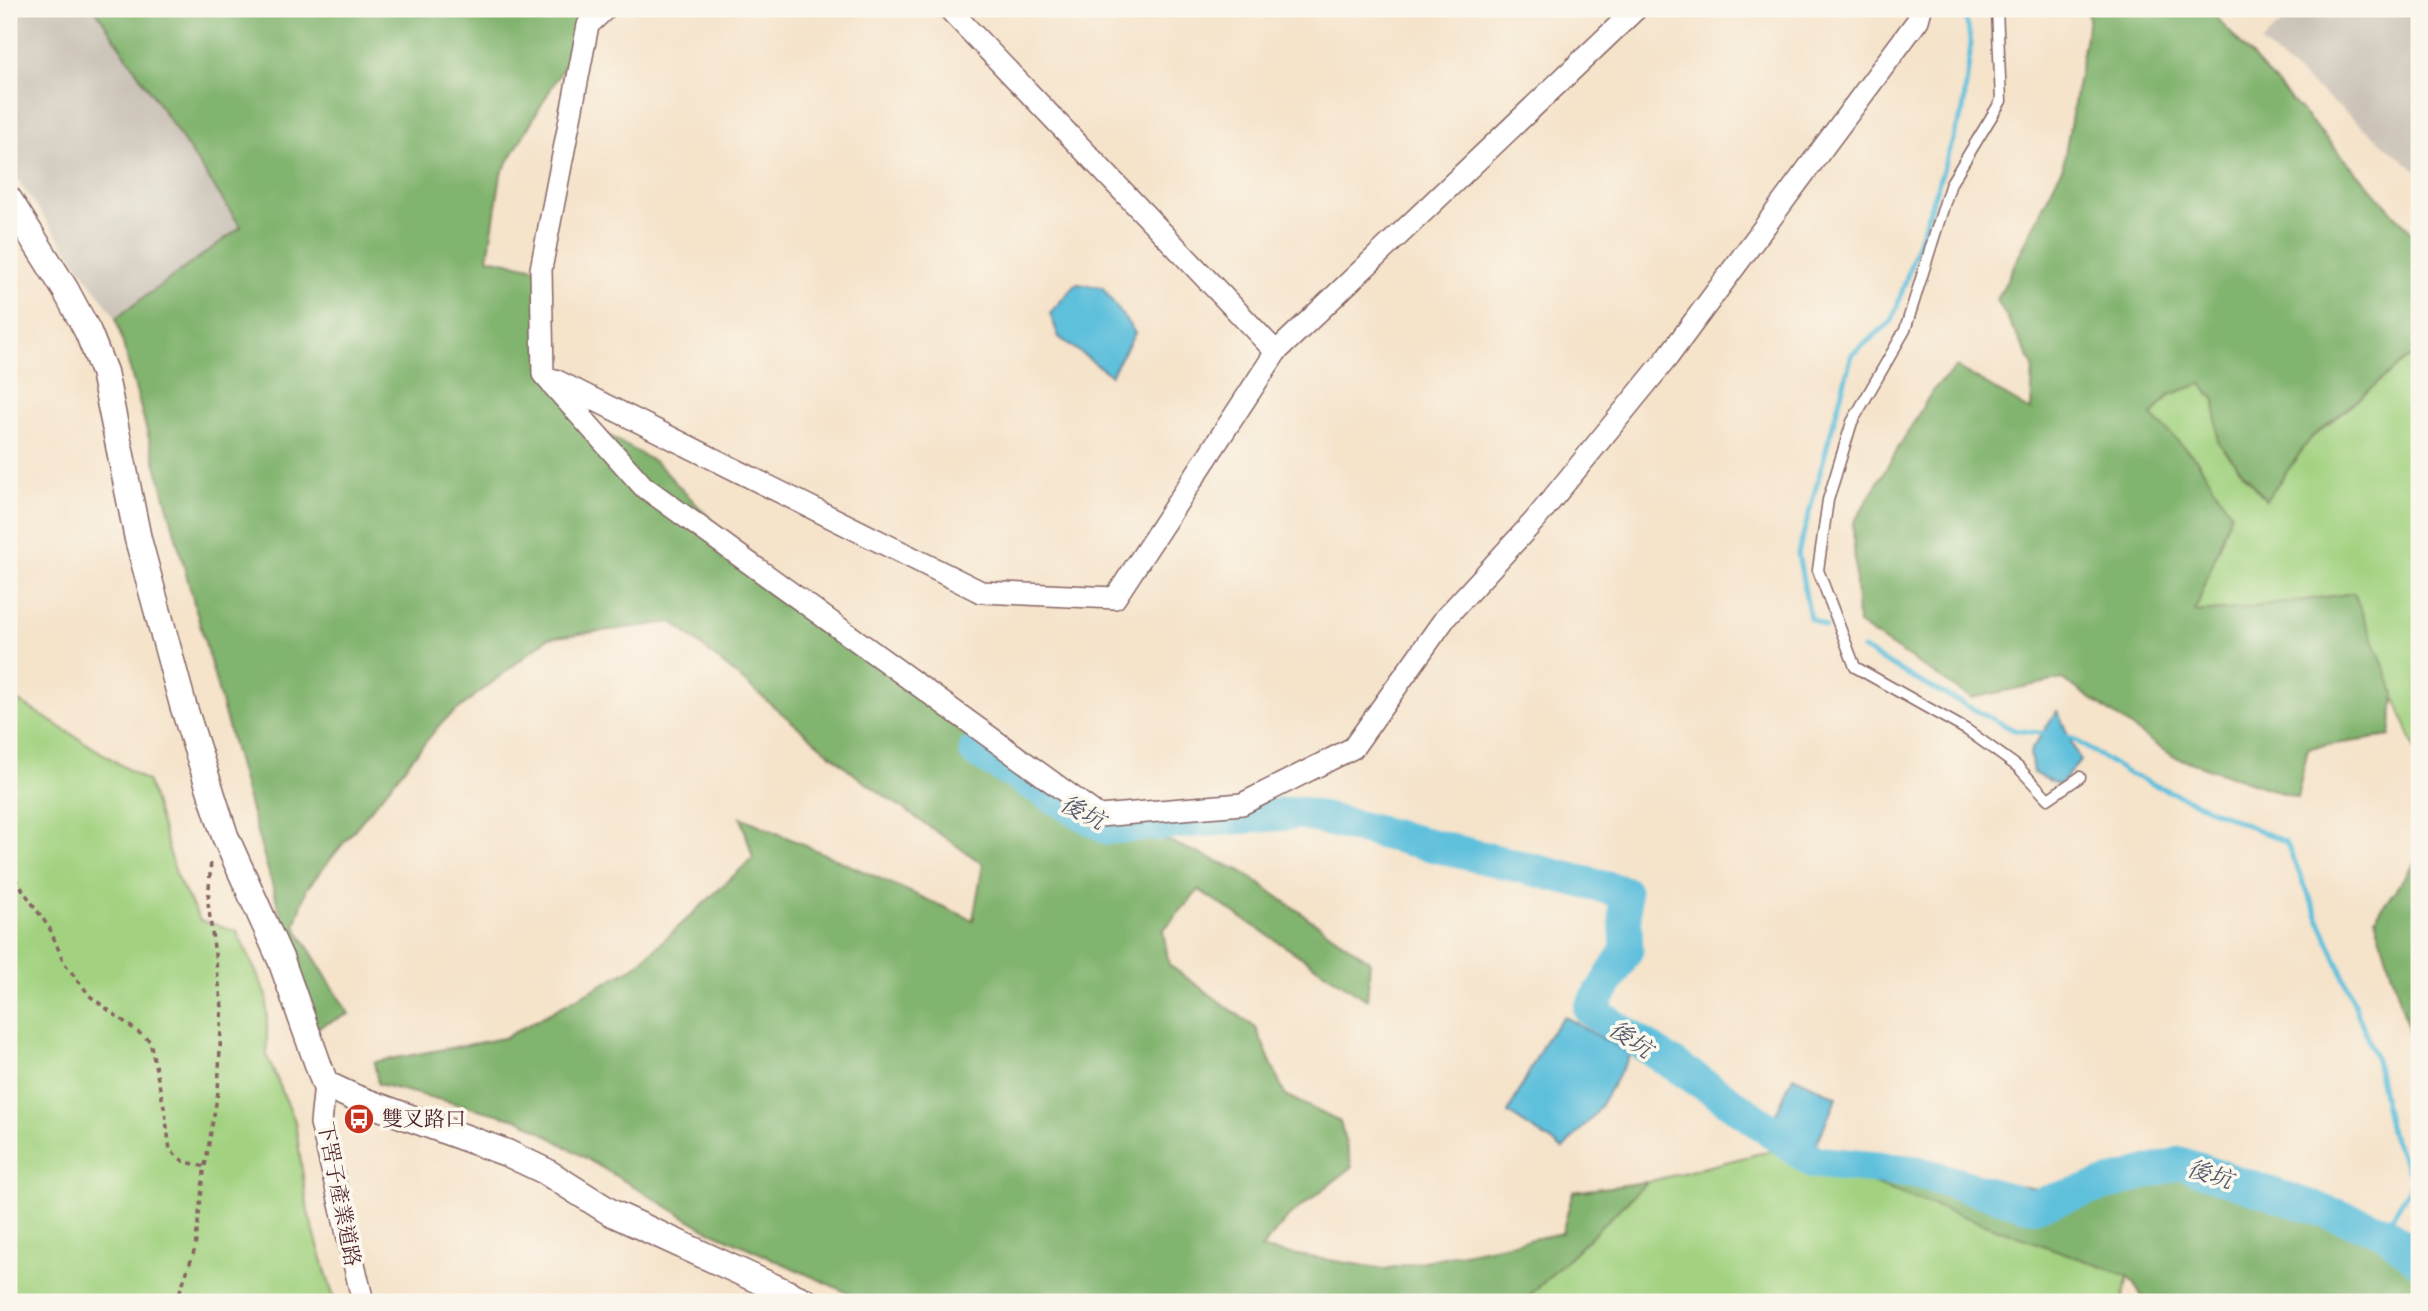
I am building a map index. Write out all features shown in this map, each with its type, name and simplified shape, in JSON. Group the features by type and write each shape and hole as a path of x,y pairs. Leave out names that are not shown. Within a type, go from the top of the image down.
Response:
{"street":[{"path":"605,9 588,25 541,269 543,374 643,486 1098,816 1242,804 1353,748 1446,617 1535,520 1667,358 1918,20 1921,9"},
{"path":"949,9 1276,352"},
{"path":"543,374 981,592 1115,598 1276,352 1636,9"},
{"path":"9,200 65,289 88,332 104,372 138,539 183,705 225,836 281,960 325,1084 355,1098 507,1153 545,1171 610,1212 806,1302"},
{"name":"下罟子產業道路","path":"325,1084 321,1123 363,1302"}],"lane":[{"path":"1997,9 2001,101 1951,183 1905,330 1852,422 1828,500 1818,570 1855,667 1967,730 2018,767 2048,799 2080,778"}],"path":[{"path":"176,1302 195,1249 218,1092 222,1007 208,904 212,848"},
{"path":"9,870 50,929 64,963 91,997 150,1041 170,1150 183,1161 205,1167"}],"shaded area":[{"path":"9,9 95,9 242,227 116,318 9,168"},
{"path":"2295,9 2419,9 2419,173 2261,43"}],"green space":[{"path":"95,9 579,9 588,25 501,174 488,258 541,269 543,374 606,434 658,464 747,558 1051,793 1241,871 1370,961 1367,1000 1199,890 1163,930 1169,965 1256,1028 1285,1095 1340,1122 1352,1167 1289,1216 1261,1249 1385,1269 1562,1233 1573,1192 1647,1182 1523,1302 868,1302 704,1228 521,1120 378,1084 374,1062 504,1038 636,966 753,858 741,817 973,920 983,864 859,778 673,622 548,638 441,723 307,888 295,926 349,1014 314,1029 256,829 116,318 241,227"},
{"path":"2087,9 2209,9 2419,241 2419,353 2403,362 2311,438 2266,500 2218,442 2215,400 2201,384 2169,395 2152,416 2197,460 2231,513 2195,612 2240,609 2354,593 2395,693 2390,736 2308,748 2297,798 2172,756 2063,679 1971,698 1858,624 1853,524 1933,390 1957,367 2031,411 2033,365 1997,300 2063,166 2089,19"},
{"path":"2419,353 2419,760 2354,593 2240,609 2195,612 2152,416 2169,395 2201,383 2215,400 2218,442 2266,500 2311,438 2403,362"},
{"path":"9,695 148,782 178,880 200,920 237,931 267,996 267,1056 295,1121 308,1212 335,1302 9,1302"},
{"path":"2419,857 2419,1064 2375,918"},
{"path":"1773,1150 2128,1276 2122,1302 1523,1302 1647,1182"},
{"path":"1773,1150 1878,1163 2092,1198 2154,1165 2333,1215 2419,1260 2419,1302 2146,1302 2128,1276"}],"water":[{"path":"1076,284 1102,287 1135,333 1111,375 1059,337 1050,313"},
{"path":"2057,711 2080,761 2059,785 2033,773 2030,752"},
{"path":"1564,1016 1630,1055 1596,1113 1563,1149 1508,1113 1546,1039"},
{"path":"1793,1076 1837,1097 1811,1156 1770,1127"}],"waterway":[{"path":"1826,627 1810,618 1798,554 1852,354 1892,321 1963,110 1971,44 1964,9"},
{"path":"1863,649 2014,730 2049,734"},
{"path":"2062,736 2072,738 2127,773 2286,842 2376,1060 2390,1132 2414,1181 2384,1231"},
{"name":"後坑","path":"975,751 1107,828 1300,813 1624,892 1627,950 1590,1010 1725,1098 1814,1162 1918,1172 2032,1206 2180,1163 2384,1231 2419,1261"}],"place":[{"name":"雙叉路口","path":"359,1119"}]}
